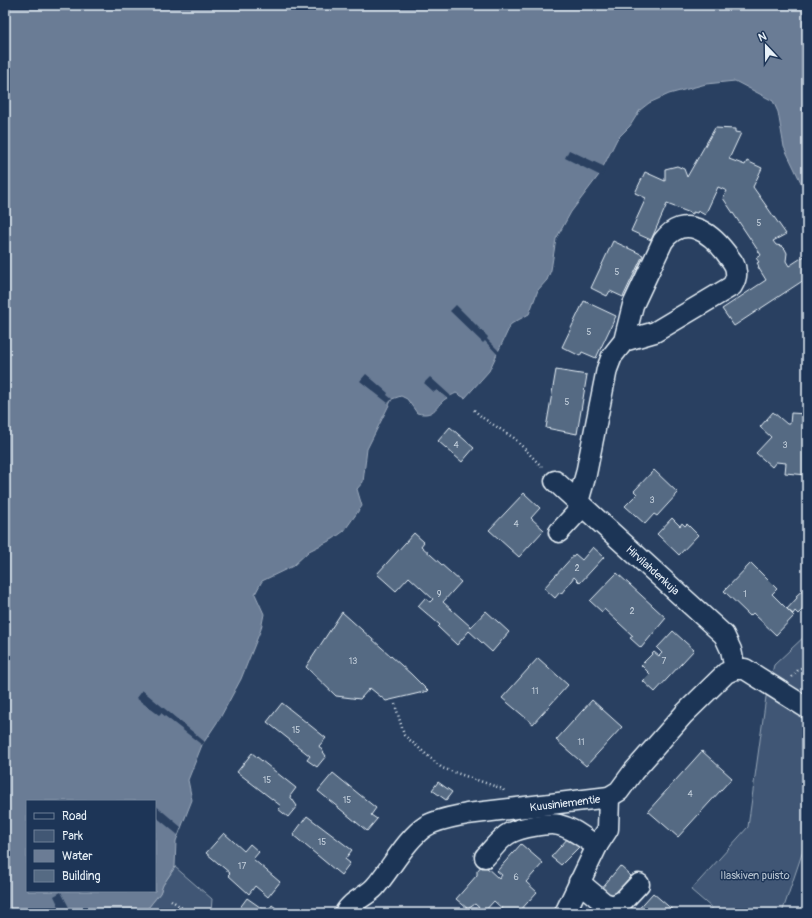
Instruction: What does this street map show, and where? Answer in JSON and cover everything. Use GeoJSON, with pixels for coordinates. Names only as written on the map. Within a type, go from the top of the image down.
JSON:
{"type":"FeatureCollection","features":[{"type":"Feature","properties":{"kind":"street"},"geometry":{"type":"LineString","coordinates":[[559,532],[580,504],[607,369],[612,356],[624,341],[633,305],[663,241],[668,233],[675,229],[684,227],[704,232],[715,239],[733,262],[736,270],[736,278],[732,286],[655,332],[624,341]]}},
{"type":"Feature","properties":{"kind":"street","name":"Hirvilahdenkuja"},"geometry":{"type":"LineString","coordinates":[[555,481],[724,635],[731,650],[735,669]]}},
{"type":"Feature","properties":{"kind":"street"},"geometry":{"type":"LineString","coordinates":[[735,669],[745,669],[754,673],[807,708]]}},
{"type":"Feature","properties":{"kind":"street","name":"Kuusiniementie"},"geometry":{"type":"LineString","coordinates":[[345,913],[347,908],[374,889],[409,842],[425,826],[445,818],[467,814],[609,797],[619,791],[628,768],[726,673],[735,669]]}},
{"type":"Feature","properties":{"kind":"street"},"geometry":{"type":"LineString","coordinates":[[565,913],[597,846],[608,829],[609,797]]}},
{"type":"Feature","properties":{"kind":"street"},"geometry":{"type":"LineString","coordinates":[[485,857],[510,833],[551,824],[571,829],[597,846]]}},
{"type":"Feature","properties":{"kind":"street"},"geometry":{"type":"LineString","coordinates":[[580,882],[604,903],[613,906],[623,902],[639,884]]}},
{"type":"Feature","properties":{"kind":"path"},"geometry":{"type":"LineString","coordinates":[[474,410],[483,418],[514,438],[555,481]]}},
{"type":"Feature","properties":{"kind":"path"},"geometry":{"type":"LineString","coordinates":[[789,681],[799,669],[807,665]]}},
{"type":"Feature","properties":{"kind":"path"},"geometry":{"type":"LineString","coordinates":[[395,704],[404,735],[442,768],[503,789],[505,794]]}},
{"type":"Feature","properties":{"kind":"path"},"geometry":{"type":"LineString","coordinates":[[171,900],[189,913]]}},
{"type":"Feature","properties":{"kind":"green space","name":"Ilaskiven puisto"},"geometry":{"type":"Polygon","coordinates":[[[807,634],[807,839],[782,913],[711,913],[712,908],[691,890],[748,827],[766,697],[774,665],[807,634]]]}},
{"type":"Feature","properties":{"kind":"green space"},"geometry":{"type":"Polygon","coordinates":[[[175,867],[212,899],[211,913],[144,913],[160,893],[163,885],[175,867]]]}},
{"type":"Feature","properties":{"kind":"water"},"geometry":{"type":"Polygon","coordinates":[[[5,5],[807,5],[807,195],[784,147],[778,112],[773,101],[735,81],[706,84],[669,94],[649,103],[640,110],[630,126],[617,139],[599,175],[571,212],[556,239],[551,270],[547,280],[538,290],[529,314],[511,324],[489,371],[465,398],[456,393],[443,401],[435,410],[428,414],[417,413],[407,399],[401,396],[392,399],[367,449],[363,482],[357,489],[362,506],[344,531],[333,539],[309,551],[293,566],[262,581],[255,594],[264,614],[261,629],[241,679],[220,718],[202,745],[188,780],[192,800],[176,841],[175,867],[163,885],[160,893],[144,913],[5,913],[5,5]]]}},
{"type":"Feature","properties":{"kind":"pier"},"geometry":{"type":"Polygon","coordinates":[[[569,150],[605,167],[601,176],[565,158],[569,150]]]}},
{"type":"Feature","properties":{"kind":"pier"},"geometry":{"type":"Polygon","coordinates":[[[456,305],[488,337],[487,339],[500,352],[498,355],[485,341],[483,343],[450,311],[456,305]]]}},
{"type":"Feature","properties":{"kind":"pier"},"geometry":{"type":"Polygon","coordinates":[[[366,374],[388,393],[387,395],[392,399],[388,403],[360,381],[366,374]]]}},
{"type":"Feature","properties":{"kind":"pier"},"geometry":{"type":"Polygon","coordinates":[[[430,377],[451,396],[448,399],[437,390],[434,392],[424,383],[430,377]]]}},
{"type":"Feature","properties":{"kind":"pier"},"geometry":{"type":"Polygon","coordinates":[[[142,690],[205,742],[202,745],[161,713],[159,715],[136,698],[142,690]]]}},
{"type":"Feature","properties":{"kind":"pier"},"geometry":{"type":"Polygon","coordinates":[[[156,806],[181,827],[178,835],[156,817],[156,806]]]}},
{"type":"Feature","properties":{"kind":"pier"},"geometry":{"type":"Polygon","coordinates":[[[61,892],[72,913],[62,913],[54,896],[61,892]]]}},
{"type":"Feature","properties":{"kind":"building"},"geometry":{"type":"Polygon","coordinates":[[[715,128],[735,129],[735,132],[741,133],[729,159],[745,165],[747,161],[762,168],[753,187],[786,234],[773,241],[776,245],[782,246],[785,249],[787,253],[786,261],[789,266],[806,255],[807,256],[807,278],[734,326],[722,309],[766,280],[758,267],[759,266],[757,263],[759,262],[756,258],[761,255],[723,198],[727,191],[718,187],[705,215],[698,211],[697,213],[693,212],[693,214],[667,204],[651,240],[631,231],[646,198],[635,193],[645,172],[665,181],[665,169],[677,166],[684,169],[687,177],[715,128]]]}},
{"type":"Feature","properties":{"kind":"building"},"geometry":{"type":"Polygon","coordinates":[[[613,241],[643,255],[623,297],[610,291],[607,296],[591,288],[613,241]]]}},
{"type":"Feature","properties":{"kind":"building"},"geometry":{"type":"Polygon","coordinates":[[[584,301],[616,316],[596,358],[582,352],[580,356],[562,347],[584,301]]]}},
{"type":"Feature","properties":{"kind":"building"},"geometry":{"type":"Polygon","coordinates":[[[556,370],[587,375],[577,434],[546,428],[556,370]]]}},
{"type":"Feature","properties":{"kind":"building"},"geometry":{"type":"Polygon","coordinates":[[[773,412],[787,424],[790,424],[791,413],[807,414],[807,475],[785,473],[786,463],[776,462],[772,467],[756,453],[771,437],[760,427],[773,412]]]}},
{"type":"Feature","properties":{"kind":"building"},"geometry":{"type":"Polygon","coordinates":[[[450,427],[474,448],[462,462],[438,441],[450,427]]]}},
{"type":"Feature","properties":{"kind":"building"},"geometry":{"type":"Polygon","coordinates":[[[654,470],[678,493],[657,516],[654,514],[645,524],[625,506],[637,494],[634,491],[654,470]]]}},
{"type":"Feature","properties":{"kind":"building"},"geometry":{"type":"Polygon","coordinates":[[[524,493],[540,508],[531,518],[544,530],[519,557],[489,530],[524,493]]]}},
{"type":"Feature","properties":{"kind":"building"},"geometry":{"type":"Polygon","coordinates":[[[672,518],[680,526],[682,523],[685,526],[687,524],[698,535],[679,555],[657,534],[672,518]]]}},
{"type":"Feature","properties":{"kind":"building"},"geometry":{"type":"Polygon","coordinates":[[[414,533],[424,542],[421,546],[461,582],[443,602],[471,627],[486,611],[509,632],[492,652],[469,631],[457,645],[438,627],[440,625],[418,606],[425,598],[430,602],[433,599],[409,577],[396,591],[377,574],[414,533]]]}},
{"type":"Feature","properties":{"kind":"building"},"geometry":{"type":"Polygon","coordinates":[[[593,547],[604,557],[580,583],[574,577],[561,594],[560,592],[555,598],[544,588],[575,554],[582,560],[593,547]]]}},
{"type":"Feature","properties":{"kind":"building"},"geometry":{"type":"Polygon","coordinates":[[[751,563],[777,589],[772,594],[794,616],[776,635],[753,613],[750,616],[724,591],[751,563]]]}},
{"type":"Feature","properties":{"kind":"building"},"geometry":{"type":"Polygon","coordinates":[[[617,573],[666,618],[641,648],[630,638],[633,636],[604,609],[602,612],[590,601],[617,573]]]}},
{"type":"Feature","properties":{"kind":"building"},"geometry":{"type":"Polygon","coordinates":[[[807,586],[807,605],[798,614],[795,611],[793,614],[787,609],[797,598],[796,596],[807,586]]]}},
{"type":"Feature","properties":{"kind":"building"},"geometry":{"type":"Polygon","coordinates":[[[342,612],[428,691],[386,701],[370,688],[360,699],[336,696],[306,667],[342,612]]]}},
{"type":"Feature","properties":{"kind":"building"},"geometry":{"type":"Polygon","coordinates":[[[673,631],[694,650],[655,692],[643,681],[650,674],[641,665],[654,652],[659,656],[662,653],[657,648],[673,631]]]}},
{"type":"Feature","properties":{"kind":"building"},"geometry":{"type":"Polygon","coordinates":[[[538,658],[568,685],[533,724],[502,698],[538,658]]]}},
{"type":"Feature","properties":{"kind":"building"},"geometry":{"type":"Polygon","coordinates":[[[592,700],[622,727],[586,766],[556,740],[592,700]]]}},
{"type":"Feature","properties":{"kind":"building"},"geometry":{"type":"Polygon","coordinates":[[[282,703],[326,738],[319,746],[326,756],[317,767],[307,760],[310,756],[267,722],[282,703]]]}},
{"type":"Feature","properties":{"kind":"building"},"geometry":{"type":"Polygon","coordinates":[[[702,751],[732,778],[678,837],[648,811],[702,751]]]}},
{"type":"Feature","properties":{"kind":"building"},"geometry":{"type":"Polygon","coordinates":[[[252,753],[296,788],[290,796],[297,806],[288,817],[278,809],[281,806],[237,772],[252,753]]]}},
{"type":"Feature","properties":{"kind":"building"},"geometry":{"type":"Polygon","coordinates":[[[333,773],[376,808],[371,815],[377,819],[367,831],[318,791],[333,773]]]}},
{"type":"Feature","properties":{"kind":"building"},"geometry":{"type":"Polygon","coordinates":[[[438,782],[452,792],[446,800],[432,790],[438,782]]]}},
{"type":"Feature","properties":{"kind":"building"},"geometry":{"type":"Polygon","coordinates":[[[307,816],[352,850],[345,859],[350,863],[341,875],[293,835],[307,816]]]}},
{"type":"Feature","properties":{"kind":"building"},"geometry":{"type":"Polygon","coordinates":[[[224,833],[244,851],[250,844],[259,852],[253,859],[280,882],[268,897],[255,886],[249,894],[228,875],[230,873],[206,853],[224,833]]]}},
{"type":"Feature","properties":{"kind":"building"},"geometry":{"type":"Polygon","coordinates":[[[569,837],[579,847],[561,865],[551,857],[569,837]]]}},
{"type":"Feature","properties":{"kind":"building"},"geometry":{"type":"Polygon","coordinates":[[[521,844],[543,863],[526,882],[537,892],[518,913],[507,913],[494,901],[484,912],[475,904],[468,909],[456,899],[477,875],[477,871],[483,864],[499,879],[502,875],[497,871],[521,844]]]}},
{"type":"Feature","properties":{"kind":"building"},"geometry":{"type":"Polygon","coordinates":[[[620,866],[631,876],[612,898],[601,889],[620,866]]]}},
{"type":"Feature","properties":{"kind":"building"},"geometry":{"type":"Polygon","coordinates":[[[653,893],[675,912],[635,913],[653,893]]]}},
{"type":"Feature","properties":{"kind":"building"},"geometry":{"type":"Polygon","coordinates":[[[247,898],[267,912],[272,905],[281,912],[236,913],[247,898]]]}}]}
